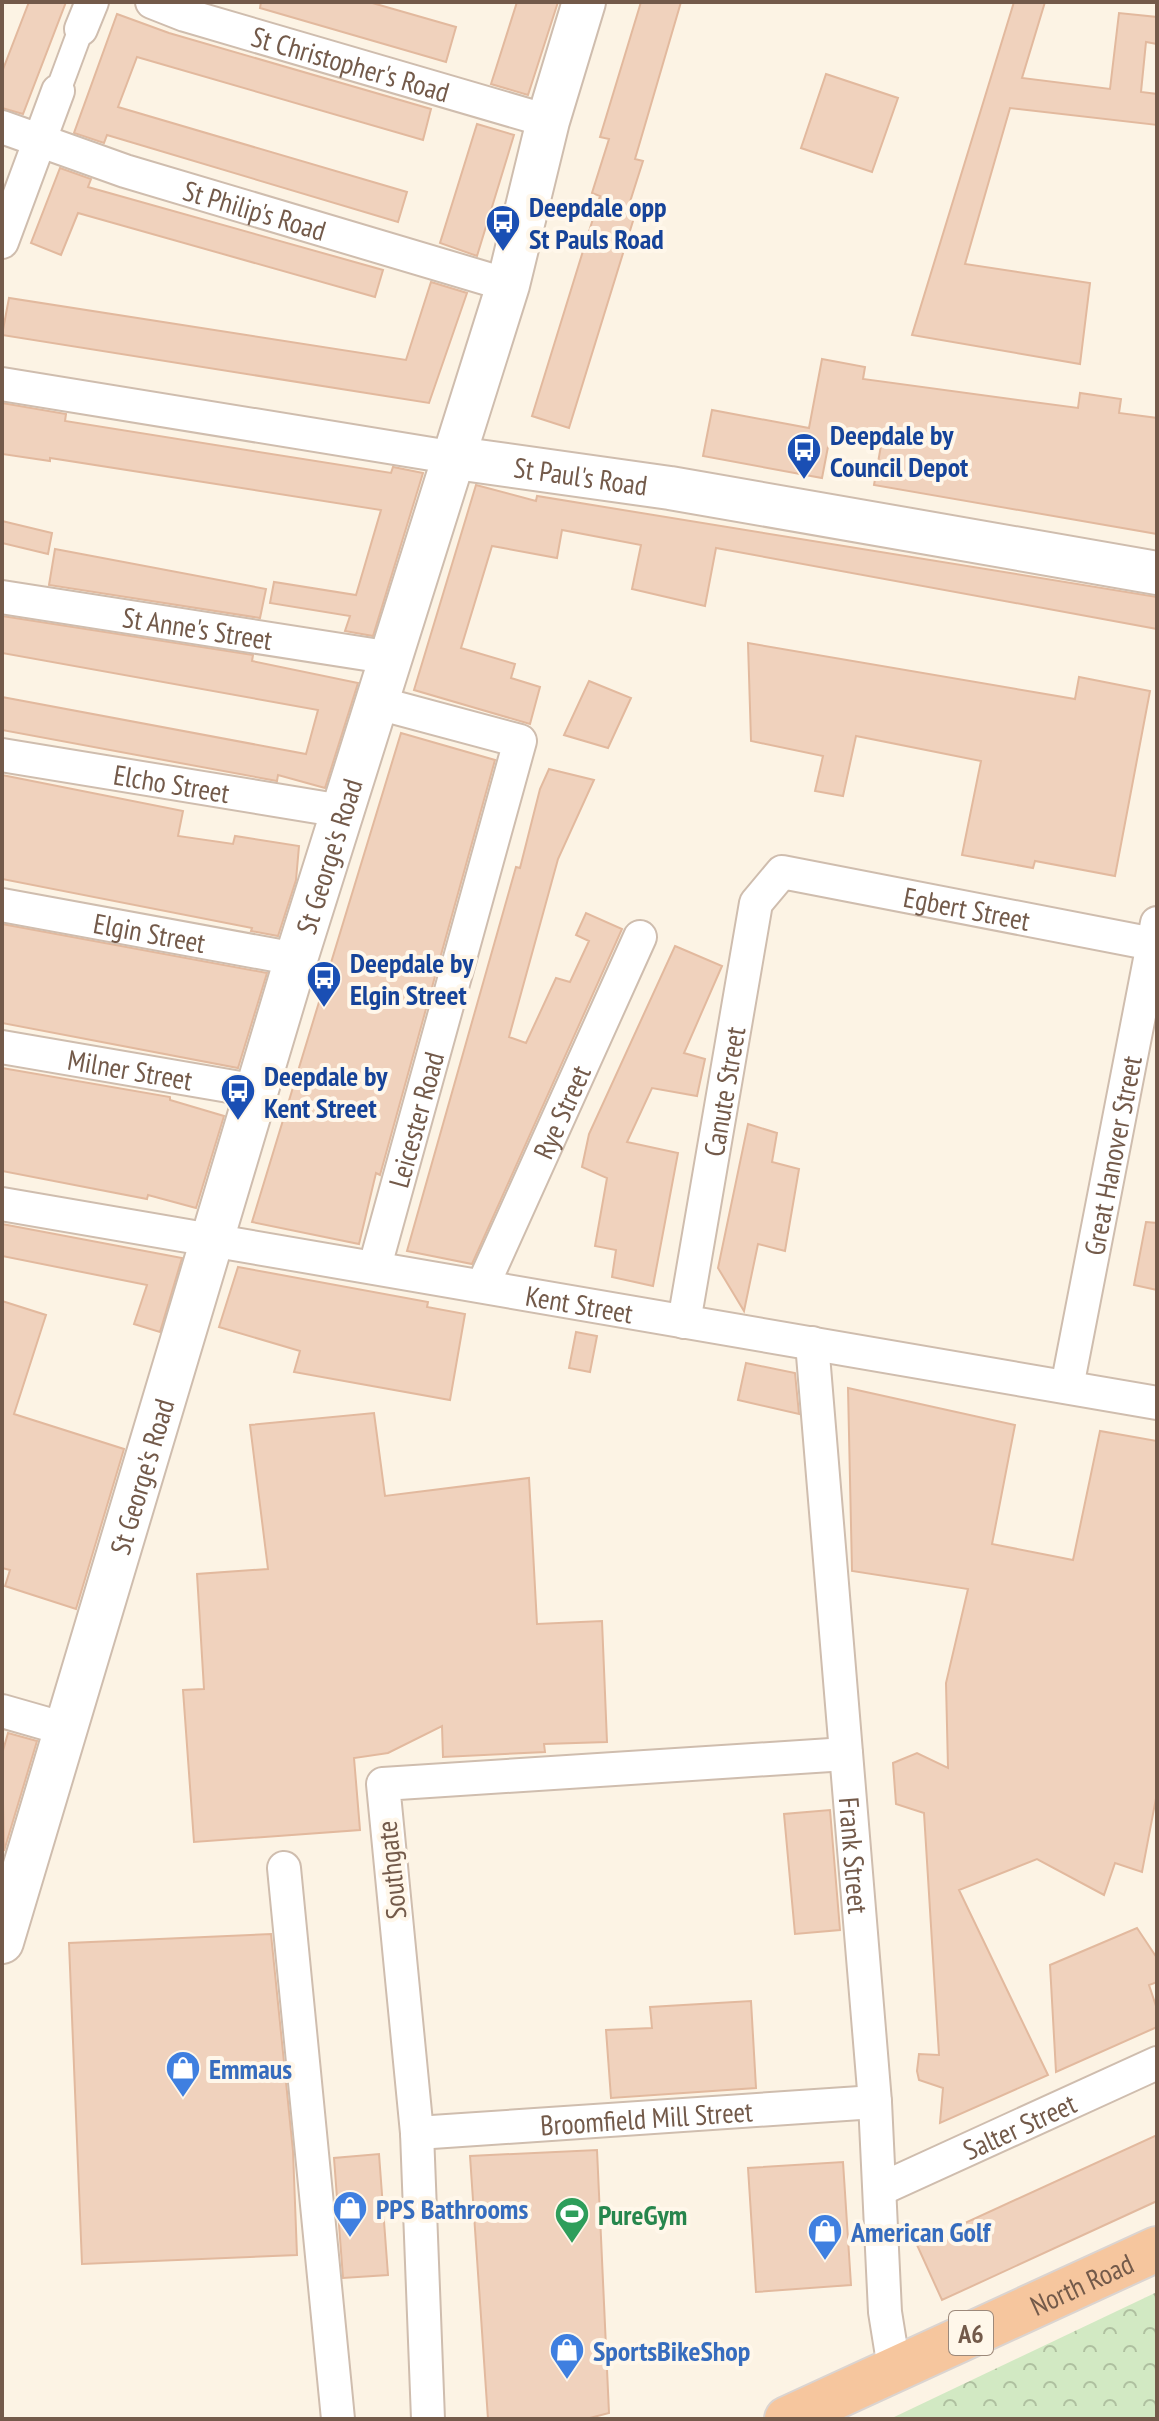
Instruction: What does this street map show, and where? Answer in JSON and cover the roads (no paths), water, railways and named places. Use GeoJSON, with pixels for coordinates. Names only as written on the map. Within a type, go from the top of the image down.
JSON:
{"type":"FeatureCollection","features":[{"type":"Feature","properties":{"kind":"highway","name":"North Road"},"geometry":{"type":"LineString","coordinates":[[787,2419],[1157,2249]]}},
{"type":"Feature","properties":{"kind":"street","name":"St Christopher's Road"},"geometry":{"type":"LineString","coordinates":[[152,2],[185,15],[548,121]]}},
{"type":"Feature","properties":{"kind":"street","name":"St George's Road"},"geometry":{"type":"LineString","coordinates":[[2,1942],[13,1867],[65,1729],[296,959],[456,458],[508,285],[548,121],[584,2]]}},
{"type":"Feature","properties":{"kind":"street"},"geometry":{"type":"LineString","coordinates":[[2,242],[87,16]]}},
{"type":"Feature","properties":{"kind":"street","name":"St Philip's Road"},"geometry":{"type":"LineString","coordinates":[[2,127],[154,180],[508,285]]}},
{"type":"Feature","properties":{"kind":"street","name":"St Paul's Road"},"geometry":{"type":"LineString","coordinates":[[2,384],[456,458],[699,492],[1157,573]]}},
{"type":"Feature","properties":{"kind":"street","name":"St Anne's Street"},"geometry":{"type":"LineString","coordinates":[[2,597],[392,658]]}},
{"type":"Feature","properties":{"kind":"street","name":"Leicester Road"},"geometry":{"type":"LineString","coordinates":[[375,1266],[520,741],[378,703]]}},
{"type":"Feature","properties":{"kind":"street","name":"Elcho Street"},"geometry":{"type":"LineString","coordinates":[[2,755],[342,811]]}},
{"type":"Feature","properties":{"kind":"street","name":"Egbert Street"},"geometry":{"type":"LineString","coordinates":[[782,872],[1155,933]]}},
{"type":"Feature","properties":{"kind":"street","name":"Canute Street"},"geometry":{"type":"LineString","coordinates":[[684,1322],[756,903],[782,872]]}},
{"type":"Feature","properties":{"kind":"street","name":"Elgin Street"},"geometry":{"type":"LineString","coordinates":[[2,905],[296,959]]}},
{"type":"Feature","properties":{"kind":"street","name":"Great Hanover Street"},"geometry":{"type":"LineString","coordinates":[[1067,1387],[1155,933]]}},
{"type":"Feature","properties":{"kind":"street","name":"Rye Street"},"geometry":{"type":"LineString","coordinates":[[483,1285],[640,937]]}},
{"type":"Feature","properties":{"kind":"street","name":"Milner Street"},"geometry":{"type":"LineString","coordinates":[[2,1047],[258,1091]]}},
{"type":"Feature","properties":{"kind":"street","name":"Kent Street"},"geometry":{"type":"LineString","coordinates":[[2,1204],[1157,1403]]}},
{"type":"Feature","properties":{"kind":"street","name":"Frank Street"},"geometry":{"type":"LineString","coordinates":[[812,1343],[875,2102],[885,2312],[894,2368]]}},
{"type":"Feature","properties":{"kind":"street"},"geometry":{"type":"LineString","coordinates":[[2,1711],[65,1729]]}},
{"type":"Feature","properties":{"kind":"street","name":"Southgate"},"geometry":{"type":"LineString","coordinates":[[428,2419],[417,2133],[383,1784],[846,1754]]}},
{"type":"Feature","properties":{"kind":"street"},"geometry":{"type":"LineString","coordinates":[[284,1868],[338,2419]]}},
{"type":"Feature","properties":{"kind":"street","name":"Salter Street"},"geometry":{"type":"LineString","coordinates":[[881,2189],[1157,2063]]}},
{"type":"Feature","properties":{"kind":"street","name":"Broomfield Mill Street"},"geometry":{"type":"LineString","coordinates":[[417,2133],[875,2102]]}},
{"type":"Feature","properties":{"kind":"place","name":"Deepdale opp St Pauls Road"},"geometry":{"type":"Point","coordinates":[503,253]}},
{"type":"Feature","properties":{"kind":"place","name":"Deepdale by Council Depot"},"geometry":{"type":"Point","coordinates":[804,481]}},
{"type":"Feature","properties":{"kind":"place","name":"Deepdale by Elgin Street"},"geometry":{"type":"Point","coordinates":[324,1009]}},
{"type":"Feature","properties":{"kind":"place","name":"Deepdale by Kent Street"},"geometry":{"type":"Point","coordinates":[238,1122]}},
{"type":"Feature","properties":{"kind":"place","name":"Emmaus"},"geometry":{"type":"Point","coordinates":[183,2099]}},
{"type":"Feature","properties":{"kind":"place","name":"PPS Bathrooms"},"geometry":{"type":"Point","coordinates":[350,2239]}},
{"type":"Feature","properties":{"kind":"place","name":"PureGym"},"geometry":{"type":"Point","coordinates":[572,2245]}},
{"type":"Feature","properties":{"kind":"place","name":"American Golf"},"geometry":{"type":"Point","coordinates":[825,2262]}},
{"type":"Feature","properties":{"kind":"place","name":"SportsBikeShop"},"geometry":{"type":"Point","coordinates":[567,2381]}}]}
